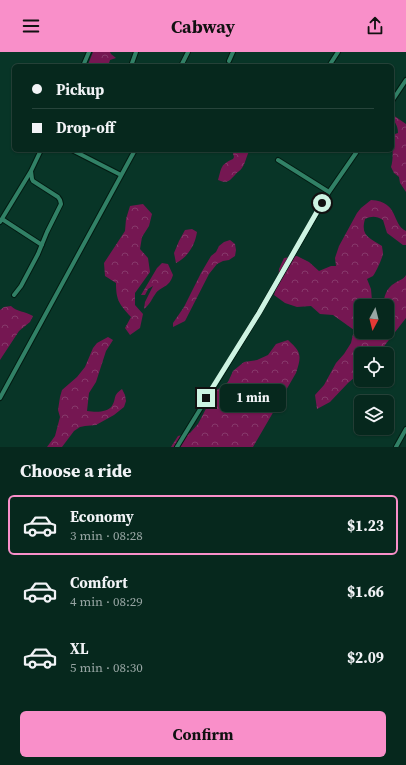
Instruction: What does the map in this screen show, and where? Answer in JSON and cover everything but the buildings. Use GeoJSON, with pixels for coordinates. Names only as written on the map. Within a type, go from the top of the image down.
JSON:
{"type":"FeatureCollection","features":[{"type":"Feature","properties":{"kind":"street"},"geometry":{"type":"LineString","coordinates":[[84,64],[89,52]]}},
{"type":"Feature","properties":{"kind":"street"},"geometry":{"type":"LineString","coordinates":[[131,64],[136,52]]}},
{"type":"Feature","properties":{"kind":"street"},"geometry":{"type":"LineString","coordinates":[[182,64],[188,52]]}},
{"type":"Feature","properties":{"kind":"street"},"geometry":{"type":"LineString","coordinates":[[229,61],[233,52]]}},
{"type":"Feature","properties":{"kind":"street"},"geometry":{"type":"LineString","coordinates":[[330,64],[338,52]]}},
{"type":"Feature","properties":{"kind":"street"},"geometry":{"type":"LineString","coordinates":[[394,98],[406,80]]}},
{"type":"Feature","properties":{"kind":"street"},"geometry":{"type":"LineString","coordinates":[[40,152],[31,171],[1,221],[42,245]]}},
{"type":"Feature","properties":{"kind":"street"},"geometry":{"type":"LineString","coordinates":[[76,152],[121,175]]}},
{"type":"Feature","properties":{"kind":"street"},"geometry":{"type":"LineString","coordinates":[[0,398],[134,152]]}},
{"type":"Feature","properties":{"kind":"street"},"geometry":{"type":"LineString","coordinates":[[178,447],[259,313],[329,192],[357,152]]}},
{"type":"Feature","properties":{"kind":"street"},"geometry":{"type":"LineString","coordinates":[[278,160],[329,192]]}},
{"type":"Feature","properties":{"kind":"street"},"geometry":{"type":"LineString","coordinates":[[14,295],[31,268],[60,205],[60,200],[58,197],[32,180],[31,171]]}},
{"type":"Feature","properties":{"kind":"street"},"geometry":{"type":"LineString","coordinates":[[396,447],[406,429]]}},
{"type":"Feature","properties":{"kind":"green space"},"geometry":{"type":"Polygon","coordinates":[[[93,52],[110,52],[116,58],[110,60],[109,64],[88,64],[93,52]]]}},
{"type":"Feature","properties":{"kind":"green space"},"geometry":{"type":"Polygon","coordinates":[[[394,116],[406,124],[406,192],[400,183],[399,177],[394,173],[391,167],[394,152],[394,134],[398,133],[394,116]]]}},
{"type":"Feature","properties":{"kind":"green space"},"geometry":{"type":"Polygon","coordinates":[[[233,152],[249,152],[242,168],[231,179],[226,182],[218,180],[222,167],[234,157],[233,152]]]}},
{"type":"Feature","properties":{"kind":"green space"},"geometry":{"type":"Polygon","coordinates":[[[371,200],[387,205],[391,209],[401,228],[406,231],[406,245],[403,245],[387,233],[383,220],[374,217],[365,219],[365,233],[382,246],[383,253],[373,276],[367,279],[371,289],[372,299],[354,299],[354,330],[333,315],[320,314],[311,306],[297,307],[285,303],[274,295],[278,282],[279,269],[284,258],[297,256],[309,262],[319,271],[331,266],[336,266],[335,258],[339,246],[361,208],[371,200]]]}},
{"type":"Feature","properties":{"kind":"green space"},"geometry":{"type":"Polygon","coordinates":[[[143,204],[152,214],[149,226],[142,237],[140,249],[148,258],[150,272],[135,293],[135,305],[143,314],[140,328],[130,335],[125,328],[131,317],[119,302],[116,283],[105,276],[104,263],[125,231],[126,219],[130,206],[143,204]]]}},
{"type":"Feature","properties":{"kind":"green space"},"geometry":{"type":"Polygon","coordinates":[[[192,229],[197,232],[193,246],[184,257],[176,263],[174,253],[179,241],[185,230],[192,229]]]}},
{"type":"Feature","properties":{"kind":"green space"},"geometry":{"type":"Polygon","coordinates":[[[230,240],[235,244],[235,256],[229,260],[217,264],[209,274],[185,321],[173,327],[173,323],[184,307],[211,256],[216,252],[219,246],[230,240]]]}},
{"type":"Feature","properties":{"kind":"green space"},"geometry":{"type":"Polygon","coordinates":[[[162,263],[168,264],[173,275],[170,282],[156,293],[144,309],[145,302],[153,286],[148,289],[145,295],[141,295],[157,268],[162,263]]]}},
{"type":"Feature","properties":{"kind":"green space"},"geometry":{"type":"Polygon","coordinates":[[[406,275],[406,318],[394,333],[394,299],[384,299],[389,287],[406,275]]]}},
{"type":"Feature","properties":{"kind":"green space"},"geometry":{"type":"Polygon","coordinates":[[[11,306],[33,316],[30,322],[19,331],[0,360],[0,310],[4,307],[11,306]]]}},
{"type":"Feature","properties":{"kind":"green space"},"geometry":{"type":"Polygon","coordinates":[[[354,330],[354,339],[390,339],[383,347],[354,347],[354,378],[330,402],[317,409],[315,395],[324,385],[336,363],[351,343],[354,330]]]}},
{"type":"Feature","properties":{"kind":"green space"},"geometry":{"type":"Polygon","coordinates":[[[108,337],[113,340],[106,351],[96,382],[89,393],[87,411],[101,412],[107,410],[112,406],[117,393],[122,389],[126,401],[124,407],[114,415],[96,425],[80,427],[74,431],[62,447],[47,447],[55,436],[60,417],[58,410],[62,390],[77,377],[85,367],[93,348],[97,343],[108,337]]]}},
{"type":"Feature","properties":{"kind":"green space"},"geometry":{"type":"Polygon","coordinates":[[[288,340],[298,351],[300,358],[296,373],[253,447],[171,447],[178,436],[190,433],[198,424],[217,390],[228,382],[233,371],[244,362],[257,360],[268,355],[276,344],[288,340]]]}},
{"type":"Feature","properties":{"kind":"route"},"geometry":{"type":"LineString","coordinates":[[206,398],[259,313],[322,203]]}}]}
